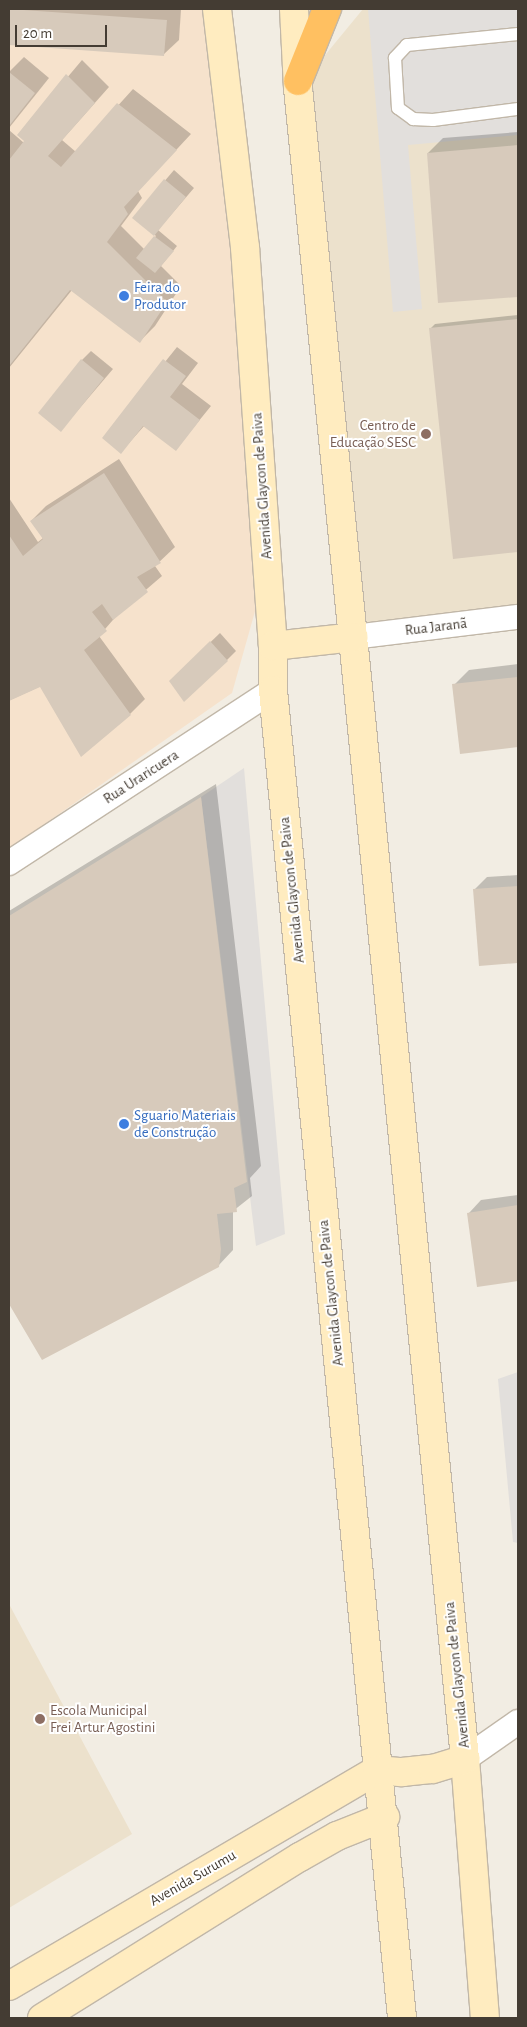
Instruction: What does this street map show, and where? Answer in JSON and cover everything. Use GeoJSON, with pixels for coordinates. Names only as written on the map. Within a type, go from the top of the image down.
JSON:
{"type":"FeatureCollection","features":[{"type":"Feature","properties":{"kind":"highway"},"geometry":{"type":"LineString","coordinates":[[298,81],[327,9]]}},
{"type":"Feature","properties":{"kind":"main road","name":"Avenida Glaycon de Paiva"},"geometry":{"type":"LineString","coordinates":[[217,9],[245,247],[273,646],[273,690],[377,1770],[385,1817],[402,2018]]}},
{"type":"Feature","properties":{"kind":"main road","name":"Avenida Glaycon de Paiva"},"geometry":{"type":"LineString","coordinates":[[294,9],[298,81],[465,1759],[485,2018]]}},
{"type":"Feature","properties":{"kind":"main road"},"geometry":{"type":"LineString","coordinates":[[273,646],[354,637]]}},
{"type":"Feature","properties":{"kind":"main road","name":"Avenida Glaycon de Paiva"},"geometry":{"type":"LineString","coordinates":[[377,1770],[402,1772],[433,1769],[465,1759]]}},
{"type":"Feature","properties":{"kind":"main road","name":"Avenida Surumu"},"geometry":{"type":"LineString","coordinates":[[9,1986],[377,1770]]}},
{"type":"Feature","properties":{"kind":"main road"},"geometry":{"type":"LineString","coordinates":[[42,2018],[300,1857],[350,1830],[385,1817]]}},
{"type":"Feature","properties":{"kind":"street","name":"Rua Jaranã"},"geometry":{"type":"LineString","coordinates":[[354,637],[518,617]]}},
{"type":"Feature","properties":{"kind":"street","name":"Rua Uraricuera"},"geometry":{"type":"LineString","coordinates":[[9,863],[273,690]]}},
{"type":"Feature","properties":{"kind":"street"},"geometry":{"type":"LineString","coordinates":[[465,1759],[518,1722]]}},
{"type":"Feature","properties":{"kind":"lane"},"geometry":{"type":"LineString","coordinates":[[518,34],[407,45],[395,58],[398,108],[413,119],[433,120],[518,109]]}},
{"type":"Feature","properties":{"kind":"shaded area","name":"Feira do Produtor"},"geometry":{"type":"Polygon","coordinates":[[[9,9],[216,9],[263,583],[232,693],[9,849],[9,9]]]}},
{"type":"Feature","properties":{"kind":"shaded area","name":"Centro de Educação SESC"},"geometry":{"type":"Polygon","coordinates":[[[363,9],[518,9],[518,615],[354,634],[298,88],[363,9]]]}},
{"type":"Feature","properties":{"kind":"shaded area"},"geometry":{"type":"Polygon","coordinates":[[[368,9],[518,9],[518,135],[408,145],[422,309],[393,312],[368,9]]]}},
{"type":"Feature","properties":{"kind":"shaded area"},"geometry":{"type":"Polygon","coordinates":[[[244,768],[285,1234],[256,1246],[201,797],[244,768]]]}},
{"type":"Feature","properties":{"kind":"shaded area"},"geometry":{"type":"Polygon","coordinates":[[[518,1372],[518,1543],[513,1542],[498,1379],[518,1372]]]}},
{"type":"Feature","properties":{"kind":"shaded area","name":"Escola Municipal Frei Artur Agostini"},"geometry":{"type":"Polygon","coordinates":[[[9,1604],[132,1834],[9,1908],[9,1604]]]}},
{"type":"Feature","properties":{"kind":"building"},"geometry":{"type":"Polygon","coordinates":[[[9,9],[167,20],[164,56],[9,45],[9,9]]]}},
{"type":"Feature","properties":{"kind":"building"},"geometry":{"type":"Polygon","coordinates":[[[9,72],[35,93],[9,126],[9,72]]]}},
{"type":"Feature","properties":{"kind":"building"},"geometry":{"type":"Polygon","coordinates":[[[66,74],[95,103],[48,156],[61,167],[117,103],[177,150],[124,207],[128,214],[107,242],[167,302],[140,343],[70,290],[9,366],[9,160],[24,141],[17,135],[66,74]]]}},
{"type":"Feature","properties":{"kind":"building"},"geometry":{"type":"Polygon","coordinates":[[[518,145],[518,297],[438,303],[427,153],[518,145]]]}},
{"type":"Feature","properties":{"kind":"building"},"geometry":{"type":"Polygon","coordinates":[[[164,179],[186,197],[154,236],[132,218],[164,179]]]}},
{"type":"Feature","properties":{"kind":"building"},"geometry":{"type":"Polygon","coordinates":[[[154,236],[174,251],[155,273],[136,258],[154,236]]]}},
{"type":"Feature","properties":{"kind":"building"},"geometry":{"type":"Polygon","coordinates":[[[518,319],[518,552],[453,559],[429,328],[518,319]]]}},
{"type":"Feature","properties":{"kind":"building"},"geometry":{"type":"Polygon","coordinates":[[[81,359],[104,378],[61,432],[38,413],[81,359]]]}},
{"type":"Feature","properties":{"kind":"building"},"geometry":{"type":"Polygon","coordinates":[[[163,359],[186,376],[170,397],[200,420],[176,451],[143,426],[121,454],[102,438],[163,359]]]}},
{"type":"Feature","properties":{"kind":"building"},"geometry":{"type":"Polygon","coordinates":[[[104,473],[161,563],[137,577],[148,592],[113,620],[102,604],[92,612],[107,631],[84,650],[131,715],[81,757],[40,687],[9,701],[9,535],[23,556],[43,539],[30,521],[104,473]]]}},
{"type":"Feature","properties":{"kind":"building"},"geometry":{"type":"Polygon","coordinates":[[[210,641],[228,661],[184,702],[169,681],[210,641]]]}},
{"type":"Feature","properties":{"kind":"building"},"geometry":{"type":"Polygon","coordinates":[[[518,677],[518,747],[460,754],[452,684],[518,677]]]}},
{"type":"Feature","properties":{"kind":"building","name":"Sguario Materiais de Construção"},"geometry":{"type":"Polygon","coordinates":[[[201,797],[247,1182],[234,1188],[237,1212],[217,1214],[221,1249],[219,1267],[42,1360],[9,1304],[9,916],[201,797]]]}},
{"type":"Feature","properties":{"kind":"building"},"geometry":{"type":"Polygon","coordinates":[[[518,886],[518,963],[479,966],[473,889],[518,886]]]}},
{"type":"Feature","properties":{"kind":"building"},"geometry":{"type":"Polygon","coordinates":[[[518,1205],[518,1281],[477,1287],[467,1213],[518,1205]]]}},
{"type":"Feature","properties":{"kind":"place","name":"Feira do Produtor"},"geometry":{"type":"Point","coordinates":[124,296]}},
{"type":"Feature","properties":{"kind":"place","name":"Centro de Educação SESC"},"geometry":{"type":"Point","coordinates":[426,434]}},
{"type":"Feature","properties":{"kind":"place","name":"Sguario Materiais de Construção"},"geometry":{"type":"Point","coordinates":[124,1124]}},
{"type":"Feature","properties":{"kind":"place","name":"Escola Municipal Frei Artur Agostini"},"geometry":{"type":"Point","coordinates":[40,1719]}}]}
